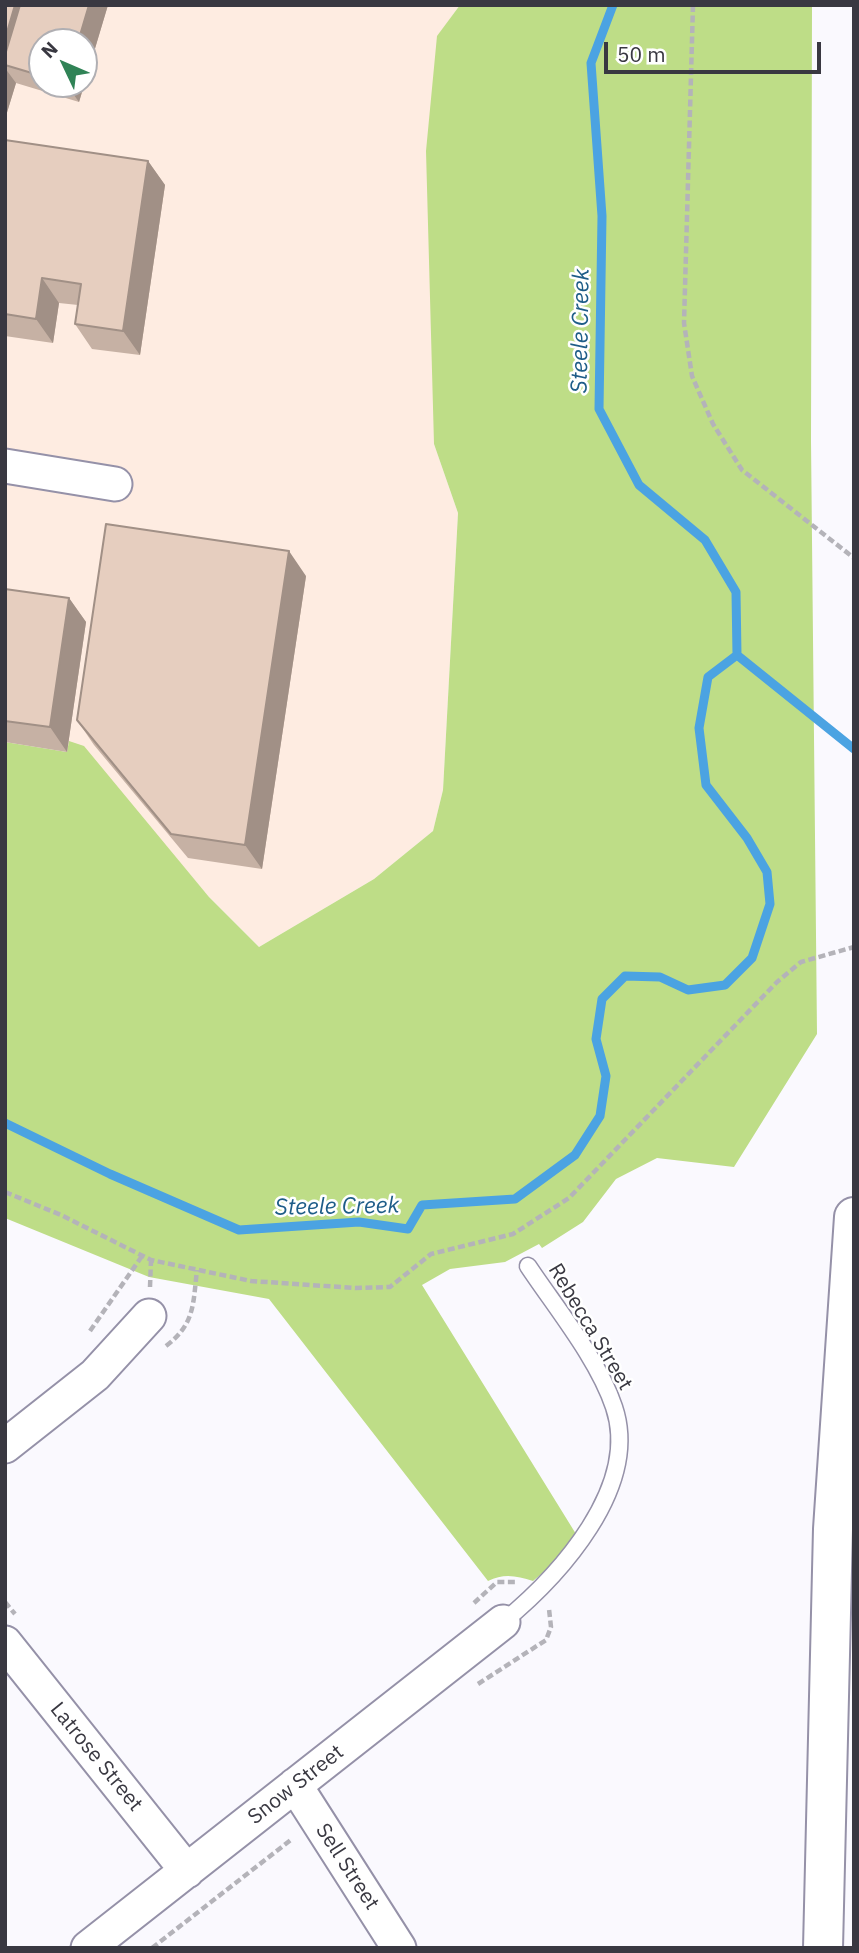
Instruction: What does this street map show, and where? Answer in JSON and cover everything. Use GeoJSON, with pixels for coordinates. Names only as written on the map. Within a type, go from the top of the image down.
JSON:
{"type":"FeatureCollection","features":[{"type":"Feature","properties":{"kind":"highway"},"geometry":{"type":"LineString","coordinates":[[823,1948],[833,1529],[854,1217]]}},
{"type":"Feature","properties":{"kind":"street"},"geometry":{"type":"LineString","coordinates":[[5,466],[115,484]]}},
{"type":"Feature","properties":{"kind":"street"},"geometry":{"type":"LineString","coordinates":[[5,1446],[95,1375],[149,1316]]}},
{"type":"Feature","properties":{"kind":"street","name":"Snow Street"},"geometry":{"type":"LineString","coordinates":[[88,1948],[503,1622]]}},
{"type":"Feature","properties":{"kind":"street","name":"Latrose Street"},"geometry":{"type":"LineString","coordinates":[[5,1643],[187,1871]]}},
{"type":"Feature","properties":{"kind":"street","name":"Sell Street"},"geometry":{"type":"LineString","coordinates":[[295,1785],[399,1948]]}},
{"type":"Feature","properties":{"kind":"lane","name":"Rebecca Street"},"geometry":{"type":"LineString","coordinates":[[503,1622],[541,1590],[564,1565],[595,1517],[611,1482],[618,1451],[619,1428],[614,1405],[587,1356],[528,1266]]}},
{"type":"Feature","properties":{"kind":"path"},"geometry":{"type":"LineString","coordinates":[[693,5],[684,323],[692,376],[713,424],[743,470],[854,558]]}},
{"type":"Feature","properties":{"kind":"path"},"geometry":{"type":"LineString","coordinates":[[5,1192],[61,1215],[151,1260],[251,1281],[342,1288],[390,1287],[431,1254],[513,1234],[569,1198],[777,982],[802,962],[854,947]]}},
{"type":"Feature","properties":{"kind":"path"},"geometry":{"type":"LineString","coordinates":[[152,1948],[317,1820]]}},
{"type":"Feature","properties":{"kind":"shaded area"},"geometry":{"type":"Polygon","coordinates":[[[5,5],[460,5],[437,37],[434,444],[458,513],[443,790],[433,831],[374,879],[259,947],[209,897],[155,834],[67,752],[5,742],[5,5]]]}},
{"type":"Feature","properties":{"kind":"green space"},"geometry":{"type":"Polygon","coordinates":[[[460,5],[812,5],[811,441],[817,1034],[734,1167],[657,1158],[616,1179],[583,1222],[542,1248],[539,1244],[505,1262],[450,1269],[422,1285],[576,1534],[553,1564],[533,1581],[510,1576],[488,1581],[269,1299],[149,1277],[5,1218],[5,742],[67,752],[69,741],[84,746],[209,897],[259,947],[374,879],[433,831],[443,790],[458,513],[434,444],[426,151],[437,36],[460,5]]]}},
{"type":"Feature","properties":{"kind":"building"},"geometry":{"type":"Polygon","coordinates":[[[5,5],[15,5],[5,39],[5,5]]]}},
{"type":"Feature","properties":{"kind":"building"},"geometry":{"type":"Polygon","coordinates":[[[20,5],[89,5],[82,28],[28,28],[28,72],[5,65],[5,55],[20,5]]]}},
{"type":"Feature","properties":{"kind":"building"},"geometry":{"type":"Polygon","coordinates":[[[5,140],[148,161],[123,331],[75,324],[81,284],[42,278],[36,319],[5,314],[5,140]]]}},
{"type":"Feature","properties":{"kind":"building"},"geometry":{"type":"Polygon","coordinates":[[[106,524],[289,551],[245,845],[171,834],[77,720],[106,524]]]}},
{"type":"Feature","properties":{"kind":"building"},"geometry":{"type":"Polygon","coordinates":[[[5,589],[69,598],[50,727],[5,721],[5,589]]]}},
{"type":"Feature","properties":{"kind":"waterway","name":"Steele Creek"},"geometry":{"type":"LineString","coordinates":[[613,5],[591,63],[602,216],[599,409],[639,485],[705,540],[736,592],[737,655]]}},
{"type":"Feature","properties":{"kind":"waterway","name":"Steele Creek"},"geometry":{"type":"LineString","coordinates":[[5,1123],[110,1174],[239,1230],[359,1222],[408,1229],[422,1205],[515,1199],[575,1155],[600,1116],[606,1076],[596,1039],[602,999],[625,976],[660,977],[688,990],[725,985],[752,958],[770,904],[767,872],[747,838],[706,785],[699,728],[708,677],[737,655],[854,749]]}}]}
